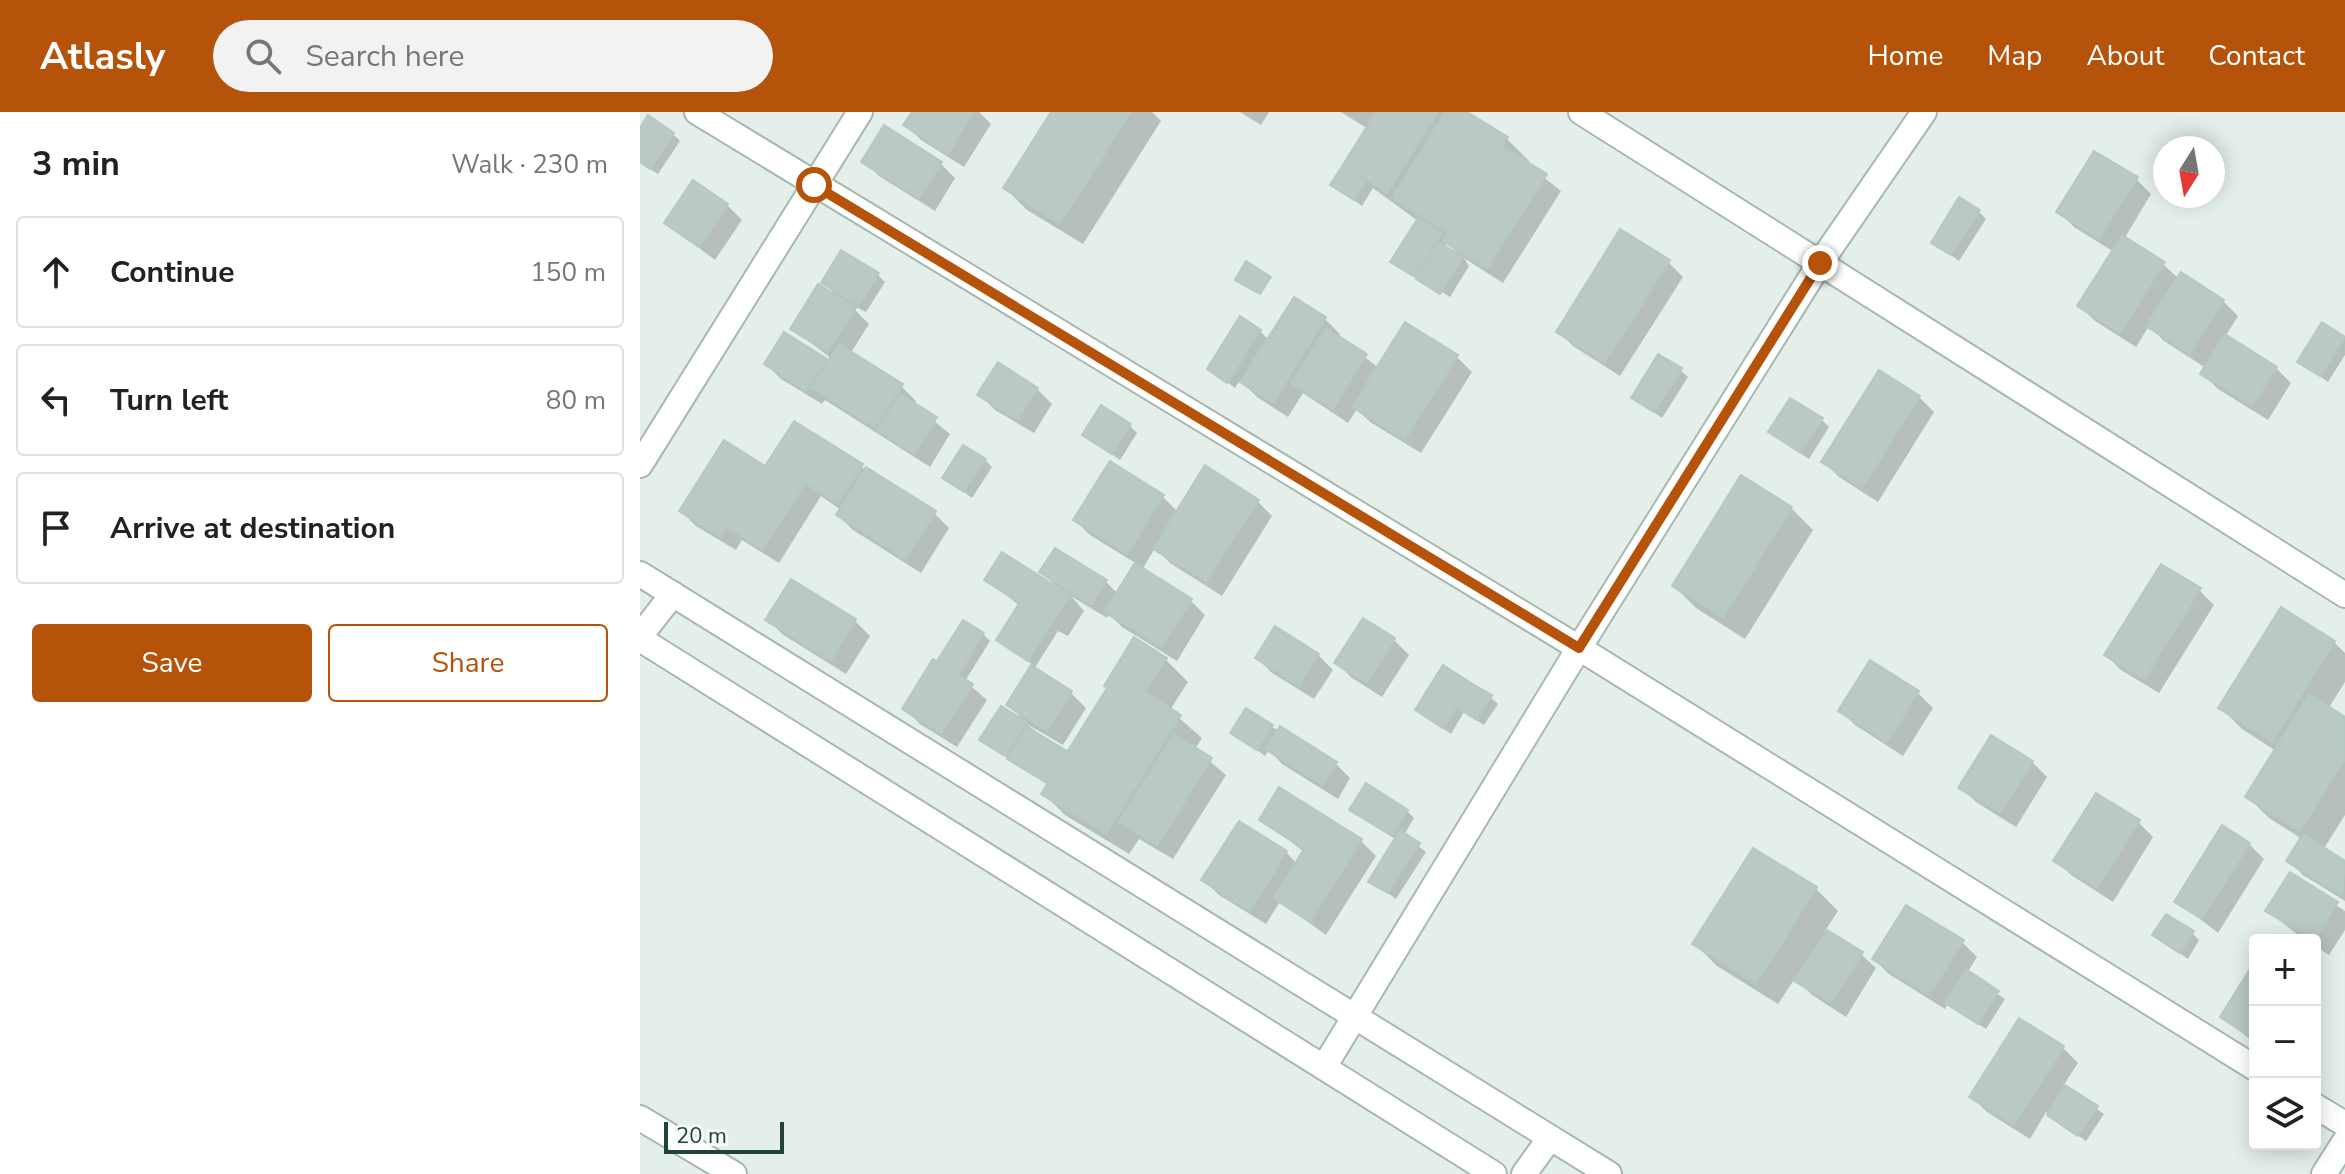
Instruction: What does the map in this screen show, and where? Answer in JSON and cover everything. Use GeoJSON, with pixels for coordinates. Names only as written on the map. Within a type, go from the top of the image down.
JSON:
{"type":"FeatureCollection","features":[{"type":"Feature","properties":{"kind":"street"},"geometry":{"type":"LineString","coordinates":[[697,112],[1579,648],[2249,1064]]}},
{"type":"Feature","properties":{"kind":"street"},"geometry":{"type":"LineString","coordinates":[[640,465],[860,112]]}},
{"type":"Feature","properties":{"kind":"street"},"geometry":{"type":"LineString","coordinates":[[1581,112],[2345,595]]}},
{"type":"Feature","properties":{"kind":"street"},"geometry":{"type":"LineString","coordinates":[[1324,1067],[1579,648],[1820,263],[1924,112]]}},
{"type":"Feature","properties":{"kind":"street"},"geometry":{"type":"LineString","coordinates":[[640,574],[1609,1174]]}},
{"type":"Feature","properties":{"kind":"street"},"geometry":{"type":"LineString","coordinates":[[673,594],[640,638],[1494,1174]]}},
{"type":"Feature","properties":{"kind":"street"},"geometry":{"type":"LineString","coordinates":[[2321,1110],[2345,1124]]}},
{"type":"Feature","properties":{"kind":"street"},"geometry":{"type":"LineString","coordinates":[[640,1118],[734,1174]]}},
{"type":"Feature","properties":{"kind":"street"},"geometry":{"type":"LineString","coordinates":[[1524,1174],[1550,1138]]}},
{"type":"Feature","properties":{"kind":"street"},"geometry":{"type":"LineString","coordinates":[[2324,1174],[2345,1141]]}},
{"type":"Feature","properties":{"kind":"building"},"geometry":{"type":"Polygon","coordinates":[[[912,112],[974,112],[948,154],[903,125],[912,112]]]}},
{"type":"Feature","properties":{"kind":"building"},"geometry":{"type":"Polygon","coordinates":[[[1051,112],[1131,112],[1060,224],[1003,188],[1051,112]]]}},
{"type":"Feature","properties":{"kind":"building"},"geometry":{"type":"Polygon","coordinates":[[[1376,112],[1438,112],[1387,193],[1343,165],[1376,112]]]}},
{"type":"Feature","properties":{"kind":"building"},"geometry":{"type":"Polygon","coordinates":[[[1445,112],[1467,112],[1508,137],[1448,233],[1392,198],[1445,112]]]}},
{"type":"Feature","properties":{"kind":"building"},"geometry":{"type":"Polygon","coordinates":[[[648,115],[674,133],[650,169],[640,162],[640,128],[648,115]]]}},
{"type":"Feature","properties":{"kind":"building"},"geometry":{"type":"Polygon","coordinates":[[[884,125],[942,162],[919,198],[861,162],[884,125]]]}},
{"type":"Feature","properties":{"kind":"building"},"geometry":{"type":"Polygon","coordinates":[[[1503,147],[1547,174],[1487,269],[1443,241],[1503,147]]]}},
{"type":"Feature","properties":{"kind":"building"},"geometry":{"type":"Polygon","coordinates":[[[2094,151],[2138,177],[2099,239],[2056,212],[2094,151]]]}},
{"type":"Feature","properties":{"kind":"building"},"geometry":{"type":"Polygon","coordinates":[[[1343,165],[1367,180],[1354,200],[1330,185],[1343,165]]]}},
{"type":"Feature","properties":{"kind":"building"},"geometry":{"type":"Polygon","coordinates":[[[693,180],[728,204],[699,247],[664,223],[693,180]]]}},
{"type":"Feature","properties":{"kind":"building"},"geometry":{"type":"Polygon","coordinates":[[[1959,197],[1980,210],[1951,255],[1931,243],[1959,197]]]}},
{"type":"Feature","properties":{"kind":"building"},"geometry":{"type":"Polygon","coordinates":[[[1418,218],[1442,233],[1415,277],[1390,262],[1418,218]]]}},
{"type":"Feature","properties":{"kind":"building"},"geometry":{"type":"Polygon","coordinates":[[[1620,229],[1670,260],[1605,363],[1556,332],[1620,229]]]}},
{"type":"Feature","properties":{"kind":"building"},"geometry":{"type":"Polygon","coordinates":[[[2122,235],[2165,262],[2120,333],[2077,306],[2122,235]]]}},
{"type":"Feature","properties":{"kind":"building"},"geometry":{"type":"Polygon","coordinates":[[[1439,242],[1463,257],[1440,294],[1416,279],[1439,242]]]}},
{"type":"Feature","properties":{"kind":"building"},"geometry":{"type":"Polygon","coordinates":[[[841,250],[879,273],[858,306],[821,283],[841,250]]]}},
{"type":"Feature","properties":{"kind":"building"},"geometry":{"type":"Polygon","coordinates":[[[1246,261],[1271,277],[1260,294],[1235,280],[1246,261]]]}},
{"type":"Feature","properties":{"kind":"building"},"geometry":{"type":"Polygon","coordinates":[[[2181,272],[2224,300],[2190,354],[2146,326],[2181,272]]]}},
{"type":"Feature","properties":{"kind":"building"},"geometry":{"type":"Polygon","coordinates":[[[818,284],[856,308],[827,352],[790,329],[818,284]]]}},
{"type":"Feature","properties":{"kind":"building"},"geometry":{"type":"Polygon","coordinates":[[[1294,297],[1326,317],[1273,403],[1240,382],[1294,297]]]}},
{"type":"Feature","properties":{"kind":"building"},"geometry":{"type":"Polygon","coordinates":[[[1240,316],[1261,330],[1227,383],[1207,369],[1240,316]]]}},
{"type":"Feature","properties":{"kind":"building"},"geometry":{"type":"Polygon","coordinates":[[[1405,322],[1458,355],[1405,440],[1352,407],[1405,322]]]}},
{"type":"Feature","properties":{"kind":"building"},"geometry":{"type":"Polygon","coordinates":[[[2322,322],[2345,337],[2320,376],[2297,362],[2322,322]]]}},
{"type":"Feature","properties":{"kind":"building"},"geometry":{"type":"Polygon","coordinates":[[[1326,328],[1367,354],[1333,409],[1291,383],[1326,328]]]}},
{"type":"Feature","properties":{"kind":"building"},"geometry":{"type":"Polygon","coordinates":[[[784,332],[827,359],[806,391],[764,364],[784,332]]]}},
{"type":"Feature","properties":{"kind":"building"},"geometry":{"type":"Polygon","coordinates":[[[2225,334],[2277,367],[2252,406],[2200,374],[2225,334]]]}},
{"type":"Feature","properties":{"kind":"building"},"geometry":{"type":"Polygon","coordinates":[[[839,344],[903,384],[875,428],[811,388],[839,344]]]}},
{"type":"Feature","properties":{"kind":"building"},"geometry":{"type":"Polygon","coordinates":[[[1658,354],[1682,368],[1654,412],[1631,398],[1658,354]]]}},
{"type":"Feature","properties":{"kind":"building"},"geometry":{"type":"Polygon","coordinates":[[[998,362],[1038,388],[1018,420],[977,395],[998,362]]]}},
{"type":"Feature","properties":{"kind":"building"},"geometry":{"type":"Polygon","coordinates":[[[1879,370],[1920,396],[1862,488],[1821,462],[1879,370]]]}},
{"type":"Feature","properties":{"kind":"building"},"geometry":{"type":"Polygon","coordinates":[[[900,394],[937,417],[914,454],[877,430],[900,394]]]}},
{"type":"Feature","properties":{"kind":"building"},"geometry":{"type":"Polygon","coordinates":[[[1790,398],[1823,418],[1801,453],[1768,432],[1790,398]]]}},
{"type":"Feature","properties":{"kind":"building"},"geometry":{"type":"Polygon","coordinates":[[[1101,405],[1131,424],[1112,454],[1082,435],[1101,405]]]}},
{"type":"Feature","properties":{"kind":"building"},"geometry":{"type":"Polygon","coordinates":[[[794,421],[863,464],[838,504],[769,460],[794,421]]]}},
{"type":"Feature","properties":{"kind":"building"},"geometry":{"type":"Polygon","coordinates":[[[724,440],[765,466],[720,537],[679,511],[724,440]]]}},
{"type":"Feature","properties":{"kind":"building"},"geometry":{"type":"Polygon","coordinates":[[[963,445],[986,459],[964,492],[942,478],[963,445]]]}},
{"type":"Feature","properties":{"kind":"building"},"geometry":{"type":"Polygon","coordinates":[[[769,460],[805,483],[763,550],[727,527],[769,460]]]}},
{"type":"Feature","properties":{"kind":"building"},"geometry":{"type":"Polygon","coordinates":[[[1110,461],[1164,495],[1127,554],[1073,520],[1110,461]]]}},
{"type":"Feature","properties":{"kind":"building"},"geometry":{"type":"Polygon","coordinates":[[[1205,465],[1259,500],[1206,582],[1153,549],[1205,465]]]}},
{"type":"Feature","properties":{"kind":"building"},"geometry":{"type":"Polygon","coordinates":[[[866,467],[936,511],[905,559],[836,515],[866,467]]]}},
{"type":"Feature","properties":{"kind":"building"},"geometry":{"type":"Polygon","coordinates":[[[1741,475],[1792,507],[1723,618],[1672,586],[1741,475]]]}},
{"type":"Feature","properties":{"kind":"building"},"geometry":{"type":"Polygon","coordinates":[[[1055,548],[1107,580],[1091,605],[1039,572],[1055,548]]]}},
{"type":"Feature","properties":{"kind":"building"},"geometry":{"type":"Polygon","coordinates":[[[1002,552],[1070,595],[1052,623],[984,580],[1002,552]]]}},
{"type":"Feature","properties":{"kind":"building"},"geometry":{"type":"Polygon","coordinates":[[[1135,563],[1192,599],[1161,647],[1104,612],[1135,563]]]}},
{"type":"Feature","properties":{"kind":"building"},"geometry":{"type":"Polygon","coordinates":[[[2161,564],[2201,588],[2144,680],[2104,655],[2161,564]]]}},
{"type":"Feature","properties":{"kind":"building"},"geometry":{"type":"Polygon","coordinates":[[[791,579],[856,619],[831,661],[765,620],[791,579]]]}},
{"type":"Feature","properties":{"kind":"building"},"geometry":{"type":"Polygon","coordinates":[[[1020,602],[1052,623],[1028,661],[996,640],[1020,602]]]}},
{"type":"Feature","properties":{"kind":"building"},"geometry":{"type":"Polygon","coordinates":[[[2281,607],[2335,641],[2272,742],[2218,708],[2281,607]]]}},
{"type":"Feature","properties":{"kind":"building"},"geometry":{"type":"Polygon","coordinates":[[[1363,618],[1395,638],[1367,683],[1334,663],[1363,618]]]}},
{"type":"Feature","properties":{"kind":"building"},"geometry":{"type":"Polygon","coordinates":[[[963,620],[984,633],[958,675],[937,661],[963,620]]]}},
{"type":"Feature","properties":{"kind":"building"},"geometry":{"type":"Polygon","coordinates":[[[1275,626],[1319,654],[1299,686],[1255,658],[1275,626]]]}},
{"type":"Feature","properties":{"kind":"building"},"geometry":{"type":"Polygon","coordinates":[[[1134,637],[1167,658],[1145,692],[1181,715],[1106,834],[1041,794],[1107,688],[1104,686],[1134,637]]]}},
{"type":"Feature","properties":{"kind":"building"},"geometry":{"type":"Polygon","coordinates":[[[933,659],[973,684],[941,734],[902,709],[933,659]]]}},
{"type":"Feature","properties":{"kind":"building"},"geometry":{"type":"Polygon","coordinates":[[[1870,660],[1919,691],[1887,742],[1838,711],[1870,660]]]}},
{"type":"Feature","properties":{"kind":"building"},"geometry":{"type":"Polygon","coordinates":[[[1031,665],[1072,691],[1047,731],[1006,705],[1031,665]]]}},
{"type":"Feature","properties":{"kind":"building"},"geometry":{"type":"Polygon","coordinates":[[[1443,665],[1471,683],[1443,728],[1415,710],[1443,665]]]}},
{"type":"Feature","properties":{"kind":"building"},"geometry":{"type":"Polygon","coordinates":[[[1471,683],[1492,695],[1477,720],[1456,707],[1471,683]]]}},
{"type":"Feature","properties":{"kind":"building"},"geometry":{"type":"Polygon","coordinates":[[[2309,694],[2345,717],[2345,759],[2300,831],[2245,797],[2309,694]]]}},
{"type":"Feature","properties":{"kind":"building"},"geometry":{"type":"Polygon","coordinates":[[[1001,706],[1027,722],[1005,756],[979,740],[1001,706]]]}},
{"type":"Feature","properties":{"kind":"building"},"geometry":{"type":"Polygon","coordinates":[[[1246,708],[1273,725],[1257,750],[1230,733],[1246,708]]]}},
{"type":"Feature","properties":{"kind":"building"},"geometry":{"type":"Polygon","coordinates":[[[1280,726],[1337,762],[1322,785],[1265,749],[1280,726]]]}},
{"type":"Feature","properties":{"kind":"building"},"geometry":{"type":"Polygon","coordinates":[[[1027,727],[1067,751],[1047,783],[1007,759],[1027,727]]]}},
{"type":"Feature","properties":{"kind":"building"},"geometry":{"type":"Polygon","coordinates":[[[1174,734],[1212,758],[1157,846],[1118,822],[1174,734]]]}},
{"type":"Feature","properties":{"kind":"building"},"geometry":{"type":"Polygon","coordinates":[[[1991,735],[2033,761],[2000,813],[1958,788],[1991,735]]]}},
{"type":"Feature","properties":{"kind":"building"},"geometry":{"type":"Polygon","coordinates":[[[1366,783],[1408,810],[1392,836],[1349,810],[1366,783]]]}},
{"type":"Feature","properties":{"kind":"building"},"geometry":{"type":"Polygon","coordinates":[[[1279,787],[1325,816],[1304,849],[1259,820],[1279,787]]]}},
{"type":"Feature","properties":{"kind":"building"},"geometry":{"type":"Polygon","coordinates":[[[2096,793],[2140,820],[2097,888],[2053,861],[2096,793]]]}},
{"type":"Feature","properties":{"kind":"building"},"geometry":{"type":"Polygon","coordinates":[[[1325,816],[1362,839],[1310,922],[1273,898],[1325,816]]]}},
{"type":"Feature","properties":{"kind":"building"},"geometry":{"type":"Polygon","coordinates":[[[1239,821],[1287,851],[1250,911],[1201,880],[1239,821]]]}},
{"type":"Feature","properties":{"kind":"building"},"geometry":{"type":"Polygon","coordinates":[[[2222,825],[2250,843],[2202,919],[2174,902],[2222,825]]]}},
{"type":"Feature","properties":{"kind":"building"},"geometry":{"type":"Polygon","coordinates":[[[1400,830],[1420,843],[1388,893],[1368,882],[1400,830]]]}},
{"type":"Feature","properties":{"kind":"building"},"geometry":{"type":"Polygon","coordinates":[[[2303,834],[2345,861],[2342,896],[2286,861],[2303,834]]]}},
{"type":"Feature","properties":{"kind":"building"},"geometry":{"type":"Polygon","coordinates":[[[1753,848],[1817,887],[1756,984],[1692,944],[1753,848]]]}},
{"type":"Feature","properties":{"kind":"building"},"geometry":{"type":"Polygon","coordinates":[[[2290,872],[2338,902],[2319,934],[2305,934],[2265,911],[2290,872]]]}},
{"type":"Feature","properties":{"kind":"building"},"geometry":{"type":"Polygon","coordinates":[[[1906,905],[1964,940],[1929,995],[1872,959],[1906,905]]]}},
{"type":"Feature","properties":{"kind":"building"},"geometry":{"type":"Polygon","coordinates":[[[2166,914],[2194,931],[2180,953],[2152,935],[2166,914]]]}},
{"type":"Feature","properties":{"kind":"building"},"geometry":{"type":"Polygon","coordinates":[[[1827,930],[1863,952],[1831,1003],[1794,981],[1827,930]]]}},
{"type":"Feature","properties":{"kind":"building"},"geometry":{"type":"Polygon","coordinates":[[[1966,969],[1999,991],[1978,1024],[1945,1003],[1966,969]]]}},
{"type":"Feature","properties":{"kind":"building"},"geometry":{"type":"Polygon","coordinates":[[[2249,971],[2249,1036],[2220,1017],[2249,971]]]}},
{"type":"Feature","properties":{"kind":"building"},"geometry":{"type":"Polygon","coordinates":[[[2019,1018],[2064,1046],[2014,1125],[1969,1097],[2019,1018]]]}},
{"type":"Feature","properties":{"kind":"building"},"geometry":{"type":"Polygon","coordinates":[[[2065,1085],[2098,1106],[2078,1136],[2047,1115],[2065,1085]]]}},
{"type":"Feature","properties":{"kind":"route"},"geometry":{"type":"LineString","coordinates":[[814,185],[1579,648],[1820,263]]}}]}
